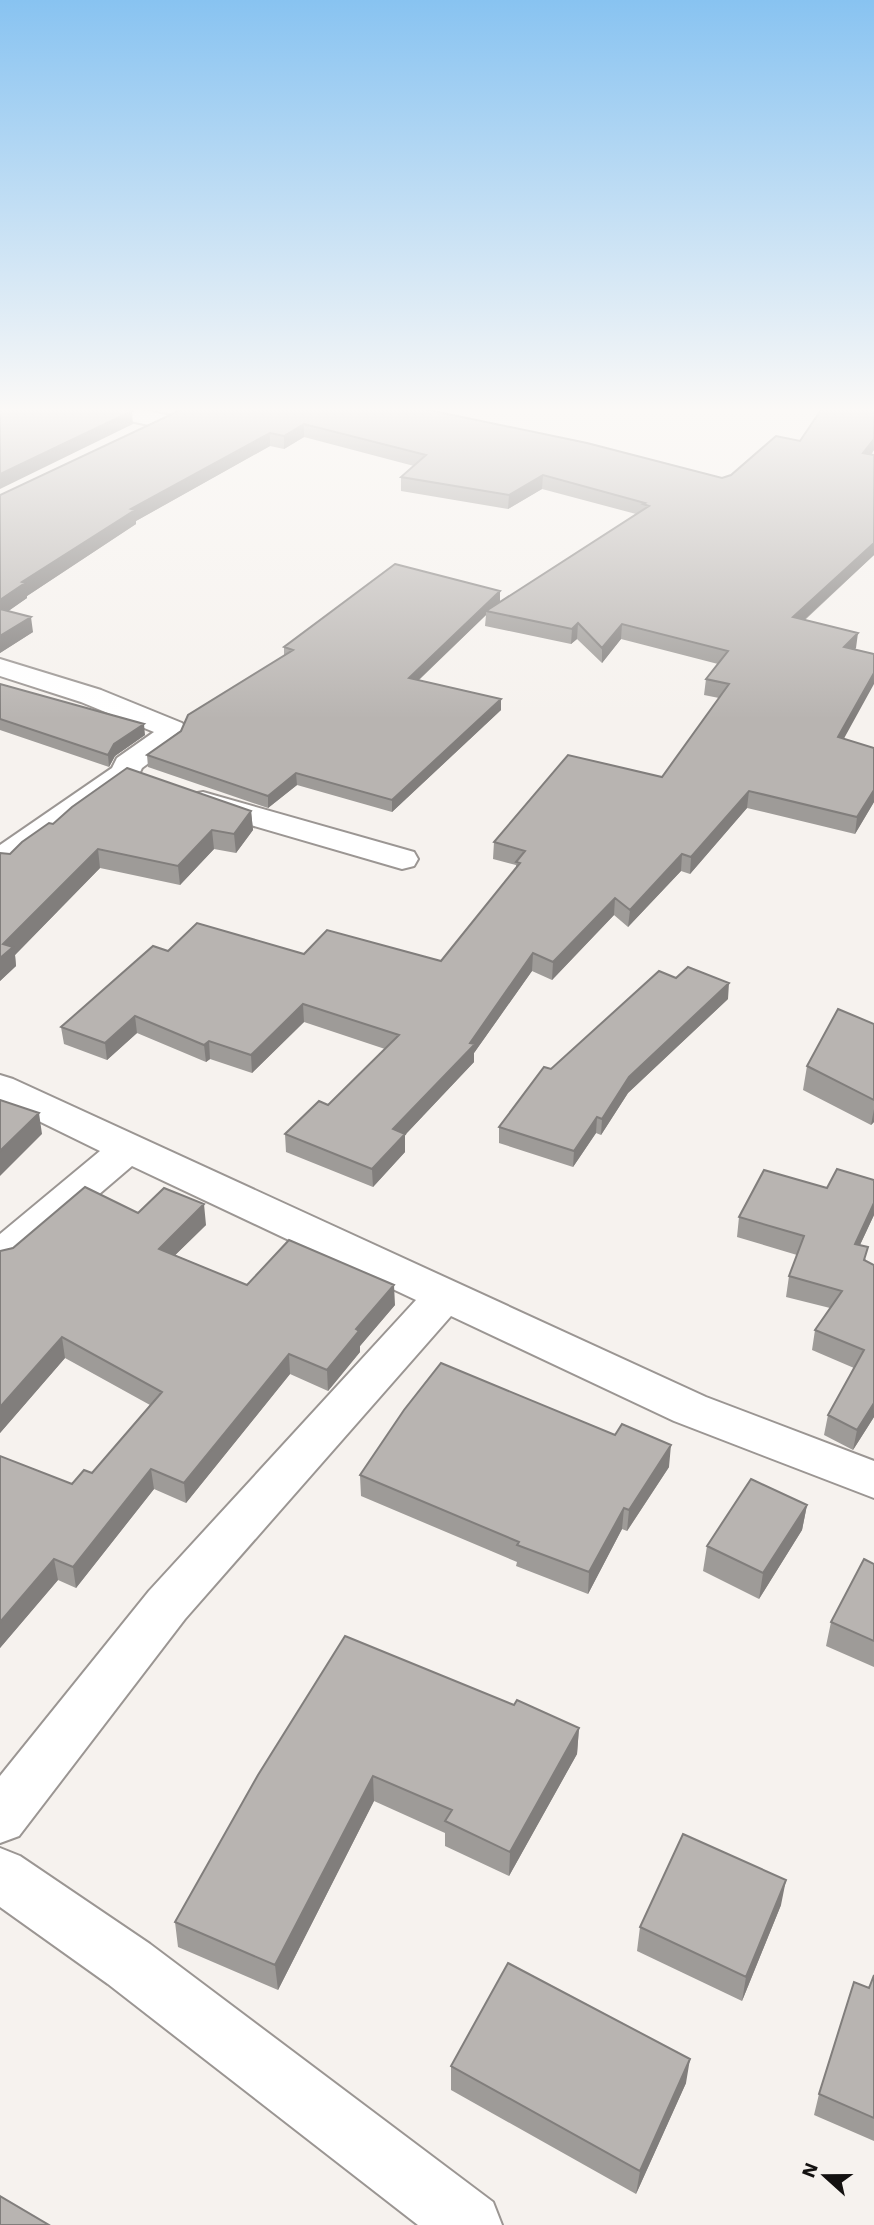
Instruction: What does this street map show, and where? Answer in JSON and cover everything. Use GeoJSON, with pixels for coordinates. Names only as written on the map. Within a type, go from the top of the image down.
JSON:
{"type":"FeatureCollection","features":[{"type":"Feature","properties":{"kind":"street"},"geometry":{"type":"LineString","coordinates":[[0,667],[90,696],[172,729],[170,734],[128,764],[126,772],[82,800],[52,827],[0,860]]}},
{"type":"Feature","properties":{"kind":"street"},"geometry":{"type":"LineString","coordinates":[[126,772],[243,814],[402,859]]}},
{"type":"Feature","properties":{"kind":"street"},"geometry":{"type":"LineString","coordinates":[[0,1087],[443,1297],[690,1409],[874,1480]]}},
{"type":"Feature","properties":{"kind":"street"},"geometry":{"type":"LineString","coordinates":[[0,1256],[128,1149]]}},
{"type":"Feature","properties":{"kind":"street"},"geometry":{"type":"LineString","coordinates":[[0,1818],[167,1605],[443,1297]]}},
{"type":"Feature","properties":{"kind":"street"},"geometry":{"type":"LineString","coordinates":[[0,1874],[129,1964],[470,2225]]}},
{"type":"Feature","properties":{"kind":"building"},"geometry":{"type":"Polygon","coordinates":[[[0,511],[134,511],[22,582],[25,583],[0,600],[0,511]]]}},
{"type":"Feature","properties":{"kind":"building"},"geometry":{"type":"Polygon","coordinates":[[[641,511],[874,511],[874,543],[793,617],[858,633],[844,647],[874,654],[874,673],[838,737],[874,748],[874,790],[857,817],[749,791],[691,857],[682,854],[630,910],[615,898],[553,962],[533,953],[470,1043],[475,1044],[393,1129],[405,1134],[372,1169],[285,1134],[319,1101],[328,1105],[399,1035],[303,1004],[251,1055],[209,1041],[204,1045],[135,1016],[105,1043],[61,1027],[153,946],[168,951],[197,923],[304,954],[327,930],[441,961],[520,863],[516,862],[525,851],[494,842],[568,755],[662,777],[729,684],[706,679],[728,651],[622,624],[602,648],[578,623],[572,629],[486,611],[641,511]]]}},
{"type":"Feature","properties":{"kind":"building"},"geometry":{"type":"Polygon","coordinates":[[[395,564],[500,591],[409,678],[501,699],[392,800],[296,773],[268,796],[147,755],[181,731],[188,715],[293,650],[284,647],[395,564]]]}},
{"type":"Feature","properties":{"kind":"building"},"geometry":{"type":"Polygon","coordinates":[[[0,609],[31,617],[0,636],[0,609]]]}},
{"type":"Feature","properties":{"kind":"building"},"geometry":{"type":"Polygon","coordinates":[[[0,684],[144,724],[114,744],[108,755],[0,719],[0,684]]]}},
{"type":"Feature","properties":{"kind":"building"},"geometry":{"type":"Polygon","coordinates":[[[127,768],[251,811],[234,834],[212,830],[178,866],[98,849],[3,944],[13,947],[0,958],[0,853],[10,854],[22,842],[49,823],[53,824],[127,768]]]}},
{"type":"Feature","properties":{"kind":"building"},"geometry":{"type":"Polygon","coordinates":[[[688,967],[729,983],[629,1077],[602,1119],[597,1117],[574,1151],[499,1127],[544,1067],[551,1069],[659,971],[676,978],[688,967]]]}},
{"type":"Feature","properties":{"kind":"building"},"geometry":{"type":"Polygon","coordinates":[[[838,1009],[874,1024],[874,1100],[807,1066],[838,1009]]]}},
{"type":"Feature","properties":{"kind":"building"},"geometry":{"type":"Polygon","coordinates":[[[0,1100],[39,1113],[0,1151],[0,1100]]]}},
{"type":"Feature","properties":{"kind":"building"},"geometry":{"type":"Polygon","coordinates":[[[837,1169],[874,1180],[874,1203],[855,1244],[868,1247],[864,1260],[874,1265],[874,1403],[857,1430],[828,1415],[864,1350],[815,1330],[842,1291],[789,1276],[804,1236],[739,1217],[764,1170],[827,1188],[837,1169]]]}},
{"type":"Feature","properties":{"kind":"building"},"geometry":{"type":"Polygon","coordinates":[[[85,1187],[138,1213],[164,1188],[204,1204],[159,1249],[247,1285],[289,1240],[394,1285],[356,1329],[359,1331],[327,1370],[289,1354],[184,1483],[151,1469],[73,1567],[54,1559],[0,1622],[0,1456],[72,1484],[84,1470],[92,1473],[162,1392],[62,1337],[0,1407],[0,1251],[13,1248],[85,1187]]]}},
{"type":"Feature","properties":{"kind":"building"},"geometry":{"type":"Polygon","coordinates":[[[441,1363],[615,1435],[622,1424],[671,1445],[629,1510],[624,1508],[589,1572],[517,1545],[519,1542],[360,1475],[404,1410],[441,1363]]]}},
{"type":"Feature","properties":{"kind":"building"},"geometry":{"type":"Polygon","coordinates":[[[751,1479],[807,1505],[763,1573],[707,1546],[751,1479]]]}},
{"type":"Feature","properties":{"kind":"building"},"geometry":{"type":"Polygon","coordinates":[[[864,1559],[874,1564],[874,1641],[831,1622],[864,1559]]]}},
{"type":"Feature","properties":{"kind":"building"},"geometry":{"type":"Polygon","coordinates":[[[345,1636],[514,1705],[517,1700],[579,1728],[510,1852],[445,1821],[452,1810],[373,1776],[275,1965],[175,1922],[258,1775],[345,1636]]]}},
{"type":"Feature","properties":{"kind":"building"},"geometry":{"type":"Polygon","coordinates":[[[683,1834],[786,1880],[746,1977],[640,1927],[683,1834]]]}},
{"type":"Feature","properties":{"kind":"building"},"geometry":{"type":"Polygon","coordinates":[[[508,1963],[690,2059],[640,2171],[451,2066],[508,1963]]]}},
{"type":"Feature","properties":{"kind":"building"},"geometry":{"type":"Polygon","coordinates":[[[874,1975],[874,2118],[819,2094],[854,1982],[869,1988],[874,1975]]]}},
{"type":"Feature","properties":{"kind":"building"},"geometry":{"type":"Polygon","coordinates":[[[0,2196],[49,2225],[0,2225],[0,2196]]]}}]}
